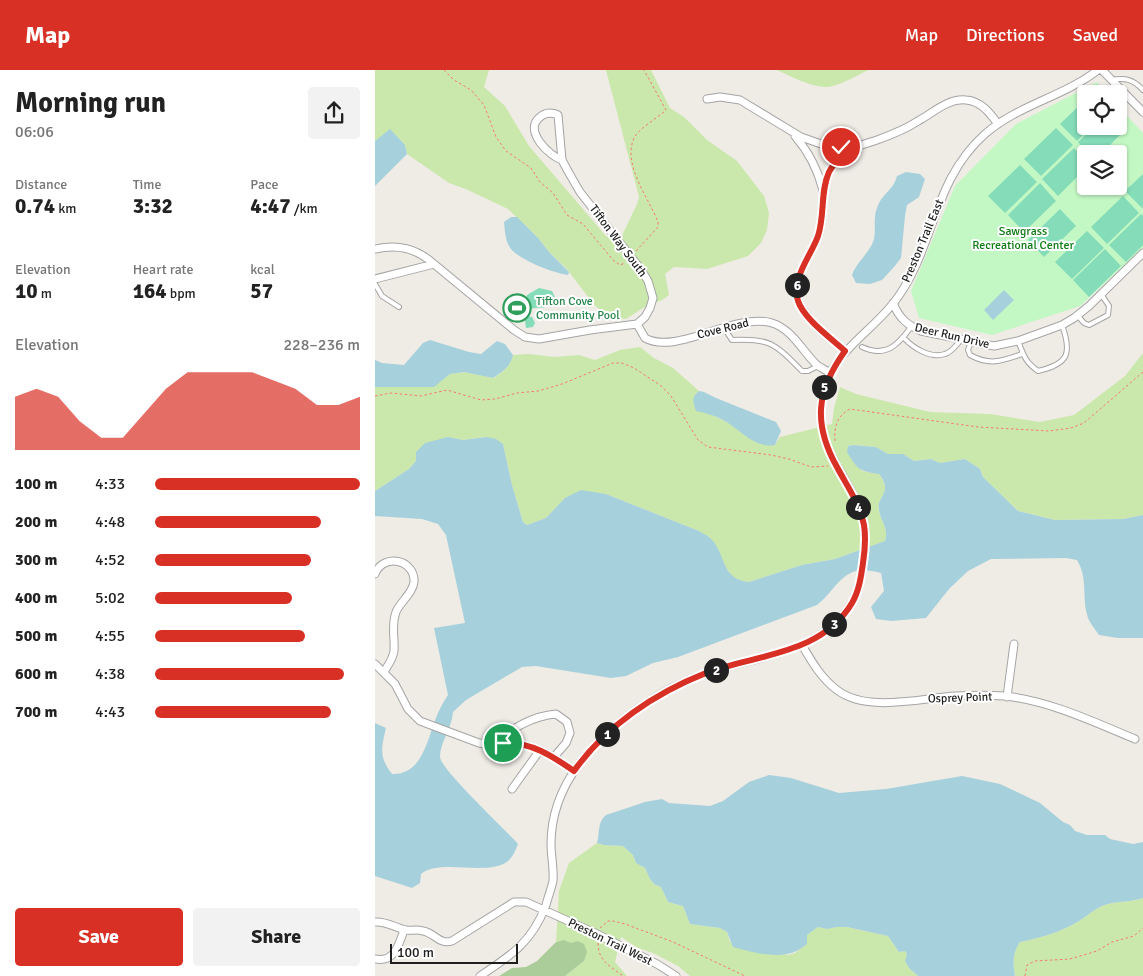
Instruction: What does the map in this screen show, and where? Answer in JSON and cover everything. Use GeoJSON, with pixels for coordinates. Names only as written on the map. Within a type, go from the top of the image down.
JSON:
{"type":"FeatureCollection","features":[{"type":"Feature","properties":{"kind":"street","name":"Preston Trail East"},"geometry":{"type":"LineString","coordinates":[[480,976],[511,956],[532,934],[544,910],[553,881],[552,823],[560,798],[574,771],[601,739],[647,703],[667,691],[709,672],[784,652],[802,645],[829,629],[852,602],[858,590],[866,544],[864,527],[856,502],[835,465],[824,437],[821,412],[824,387],[830,373],[845,351],[893,303],[906,284],[918,261],[939,201],[947,185],[971,149],[998,124],[1024,109],[1074,87],[1098,70]]}},
{"type":"Feature","properties":{"kind":"street"},"geometry":{"type":"LineString","coordinates":[[1102,70],[1143,112]]}},
{"type":"Feature","properties":{"kind":"street"},"geometry":{"type":"LineString","coordinates":[[707,99],[720,97],[740,100],[793,134],[816,144],[858,147]]}},
{"type":"Feature","properties":{"kind":"street"},"geometry":{"type":"LineString","coordinates":[[845,351],[801,308],[796,293],[801,271],[819,234],[824,191],[827,178],[835,163],[843,154],[910,126],[933,111],[956,100],[974,101],[983,106],[998,124]]}},
{"type":"Feature","properties":{"kind":"street","name":"Tifton Way South"},"geometry":{"type":"LineString","coordinates":[[562,160],[554,158],[535,136],[533,126],[535,121],[542,115],[551,112],[558,114],[562,160],[580,192],[648,281],[653,294],[650,308],[645,318],[637,324]]}},
{"type":"Feature","properties":{"kind":"street"},"geometry":{"type":"LineString","coordinates":[[793,134],[805,148],[824,191]]}},
{"type":"Feature","properties":{"kind":"street"},"geometry":{"type":"LineString","coordinates":[[375,249],[388,246],[408,248],[426,257],[525,337],[545,339],[590,330],[637,324]]}},
{"type":"Feature","properties":{"kind":"street","name":"Deer Run Drive"},"geometry":{"type":"LineString","coordinates":[[893,303],[902,319],[911,327],[961,340],[994,346],[1018,341],[1062,325],[1077,316],[1143,254]]}},
{"type":"Feature","properties":{"kind":"street"},"geometry":{"type":"LineString","coordinates":[[375,279],[433,264]]}},
{"type":"Feature","properties":{"kind":"street","name":"Cove Road"},"geometry":{"type":"LineString","coordinates":[[637,324],[645,338],[658,343],[685,339],[752,321],[775,324],[790,334],[818,366],[830,373]]}},
{"type":"Feature","properties":{"kind":"street"},"geometry":{"type":"LineString","coordinates":[[375,574],[377,568],[386,561],[400,561],[410,568],[414,580],[413,586],[399,606],[394,620],[394,650],[385,672]]}},
{"type":"Feature","properties":{"kind":"street"},"geometry":{"type":"LineString","coordinates":[[1007,697],[1013,644]]}},
{"type":"Feature","properties":{"kind":"street","name":"Osprey Point"},"geometry":{"type":"LineString","coordinates":[[802,645],[816,669],[826,681],[838,691],[858,700],[880,702],[956,696],[1007,697],[1045,705],[1135,739]]}},
{"type":"Feature","properties":{"kind":"street"},"geometry":{"type":"LineString","coordinates":[[375,664],[395,684],[412,714],[420,721],[479,743],[512,742],[525,744],[554,757],[574,771]]}},
{"type":"Feature","properties":{"kind":"street"},"geometry":{"type":"LineString","coordinates":[[491,744],[524,722],[544,715],[556,714],[567,722],[570,733],[566,742],[554,757]]}},
{"type":"Feature","properties":{"kind":"street"},"geometry":{"type":"LineString","coordinates":[[511,789],[541,750]]}},
{"type":"Feature","properties":{"kind":"street","name":"Preston Trail West"},"geometry":{"type":"LineString","coordinates":[[404,930],[430,933],[441,942],[447,943],[513,902],[526,902],[595,933],[657,964],[675,976]]}},
{"type":"Feature","properties":{"kind":"street"},"geometry":{"type":"LineString","coordinates":[[375,922],[385,922],[404,930],[396,952],[386,959],[375,959]]}},
{"type":"Feature","properties":{"kind":"lane"},"geometry":{"type":"LineString","coordinates":[[1112,80],[1120,78],[1131,80],[1143,90]]}},
{"type":"Feature","properties":{"kind":"lane"},"geometry":{"type":"LineString","coordinates":[[375,284],[382,296],[399,307]]}},
{"type":"Feature","properties":{"kind":"lane"},"geometry":{"type":"LineString","coordinates":[[1077,316],[1083,323],[1089,325],[1108,315],[1109,306],[1101,294]]}},
{"type":"Feature","properties":{"kind":"lane"},"geometry":{"type":"LineString","coordinates":[[1018,341],[1022,354],[1028,364],[1038,370],[1051,368],[1063,361],[1068,352],[1067,339],[1062,325]]}},
{"type":"Feature","properties":{"kind":"lane"},"geometry":{"type":"LineString","coordinates":[[726,327],[728,334],[733,340],[755,339],[770,343],[784,353],[802,371],[808,371],[818,366]]}},
{"type":"Feature","properties":{"kind":"lane"},"geometry":{"type":"LineString","coordinates":[[862,348],[877,351],[895,346],[904,338],[911,327]]}},
{"type":"Feature","properties":{"kind":"lane"},"geometry":{"type":"LineString","coordinates":[[904,338],[919,351],[936,354],[945,354],[952,350],[961,340]]}},
{"type":"Feature","properties":{"kind":"lane"},"geometry":{"type":"LineString","coordinates":[[971,342],[968,350],[970,356],[981,361],[996,362],[1022,354]]}},
{"type":"Feature","properties":{"kind":"path"},"geometry":{"type":"LineString","coordinates":[[444,70],[454,80],[471,90],[484,105],[496,137],[506,152],[531,168],[540,182],[553,192],[567,215],[583,224],[613,260],[620,265],[626,262],[658,227],[658,222],[636,176],[632,157],[634,138],[642,129],[666,110],[644,70]]}},
{"type":"Feature","properties":{"kind":"path"},"geometry":{"type":"LineString","coordinates":[[375,396],[391,394],[421,396],[447,390],[481,400],[495,399],[554,387],[613,363],[622,363],[634,368],[660,385],[671,396],[698,440],[709,447],[771,455],[811,467],[819,468],[835,465]]}},
{"type":"Feature","properties":{"kind":"path"},"geometry":{"type":"LineString","coordinates":[[836,446],[836,422],[841,414],[850,408],[977,427],[1049,431],[1071,428],[1084,423],[1143,372]]}},
{"type":"Feature","properties":{"kind":"path"},"geometry":{"type":"LineString","coordinates":[[599,931],[608,922],[613,921],[625,924],[673,942],[745,976]]}},
{"type":"Feature","properties":{"kind":"path"},"geometry":{"type":"LineString","coordinates":[[1025,976],[1027,965],[1035,960],[1075,958],[1102,949],[1112,942],[1134,936],[1143,928]]}},
{"type":"Feature","properties":{"kind":"path"},"geometry":{"type":"LineString","coordinates":[[597,941],[599,953],[605,964],[623,976]]}},
{"type":"Feature","properties":{"kind":"green space"},"geometry":{"type":"Polygon","coordinates":[[[375,70],[489,70],[484,87],[505,106],[529,146],[606,236],[619,242],[639,197],[606,70],[651,70],[670,108],[684,117],[707,140],[737,161],[764,196],[769,213],[767,230],[761,243],[748,256],[707,269],[674,267],[665,274],[669,295],[626,319],[606,317],[566,268],[508,209],[449,183],[407,154],[405,145],[397,137],[375,141],[375,70]]]}},
{"type":"Feature","properties":{"kind":"green space"},"geometry":{"type":"Polygon","coordinates":[[[777,70],[868,70],[841,83],[825,87],[807,83],[777,70]]]}},
{"type":"Feature","properties":{"kind":"green space","name":"Sawgrass Recreational Center"},"geometry":{"type":"Polygon","coordinates":[[[1077,92],[1077,135],[1127,135],[1127,116],[1143,133],[1143,248],[1080,306],[992,335],[919,318],[911,291],[955,186],[1016,124],[1077,92]]]}},
{"type":"Feature","properties":{"kind":"green space"},"geometry":{"type":"Polygon","coordinates":[[[1077,108],[1077,135],[1083,135],[1077,141],[1060,124],[1077,108]]]}},
{"type":"Feature","properties":{"kind":"green space"},"geometry":{"type":"Polygon","coordinates":[[[1056,128],[1073,145],[1041,176],[1024,159],[1056,128]]]}},
{"type":"Feature","properties":{"kind":"green space"},"geometry":{"type":"Polygon","coordinates":[[[1085,135],[1120,135],[1110,145],[1081,145],[1078,142],[1085,135]]]}},
{"type":"Feature","properties":{"kind":"green space"},"geometry":{"type":"Polygon","coordinates":[[[1074,148],[1077,151],[1077,177],[1058,196],[1042,179],[1074,148]]]}},
{"type":"Feature","properties":{"kind":"green space"},"geometry":{"type":"Polygon","coordinates":[[[1020,165],[1037,182],[1005,213],[988,196],[1020,165]]]}},
{"type":"Feature","properties":{"kind":"green space"},"geometry":{"type":"Polygon","coordinates":[[[1143,174],[1142,208],[1127,193],[1127,189],[1143,174]]]}},
{"type":"Feature","properties":{"kind":"green space"},"geometry":{"type":"Polygon","coordinates":[[[1040,183],[1056,201],[1024,232],[1008,215],[1040,183]]]}},
{"type":"Feature","properties":{"kind":"green space"},"geometry":{"type":"Polygon","coordinates":[[[1123,196],[1139,213],[1107,244],[1091,227],[1123,196]]]}},
{"type":"Feature","properties":{"kind":"green space"},"geometry":{"type":"Polygon","coordinates":[[[1060,209],[1076,226],[1044,257],[1028,240],[1060,209]]]}},
{"type":"Feature","properties":{"kind":"green space"},"geometry":{"type":"Polygon","coordinates":[[[1141,214],[1143,216],[1143,245],[1126,262],[1109,245],[1141,214]]]}},
{"type":"Feature","properties":{"kind":"green space"},"geometry":{"type":"Polygon","coordinates":[[[1087,231],[1104,248],[1072,279],[1055,262],[1087,231]]]}},
{"type":"Feature","properties":{"kind":"green space"},"geometry":{"type":"Polygon","coordinates":[[[1105,249],[1121,266],[1089,297],[1073,280],[1105,249]]]}},
{"type":"Feature","properties":{"kind":"green space","name":"Tifton Cove Community Pool"},"geometry":{"type":"Polygon","coordinates":[[[539,288],[552,291],[555,303],[526,311],[535,323],[533,327],[526,328],[525,320],[517,318],[516,314],[513,315],[506,309],[523,306],[524,308],[527,295],[539,288]]]}},
{"type":"Feature","properties":{"kind":"green space"},"geometry":{"type":"Polygon","coordinates":[[[640,347],[654,358],[673,368],[699,391],[695,394],[696,410],[708,413],[775,445],[780,437],[832,424],[840,387],[856,394],[930,412],[990,414],[1040,422],[1074,415],[1125,376],[1143,353],[1143,515],[1123,519],[1055,520],[1018,511],[983,477],[980,469],[965,459],[940,463],[931,459],[914,461],[903,454],[888,454],[876,447],[853,445],[848,446],[862,471],[879,474],[885,486],[879,510],[886,532],[885,541],[835,559],[802,565],[749,582],[740,581],[732,577],[722,561],[718,549],[699,531],[606,494],[555,509],[546,518],[527,525],[523,522],[512,485],[503,444],[487,437],[463,440],[448,437],[416,461],[409,469],[375,491],[375,387],[433,387],[450,374],[464,372],[494,378],[508,366],[513,355],[529,354],[554,357],[579,355],[595,360],[620,350],[640,347]]]}},
{"type":"Feature","properties":{"kind":"green space"},"geometry":{"type":"Polygon","coordinates":[[[597,843],[623,846],[633,855],[636,863],[645,868],[654,884],[661,887],[668,902],[683,906],[690,924],[720,928],[727,932],[730,942],[788,955],[795,953],[807,944],[807,935],[818,927],[827,929],[847,927],[888,936],[899,952],[905,951],[909,968],[918,976],[690,976],[678,966],[653,953],[638,948],[621,937],[615,962],[627,976],[565,976],[584,961],[571,943],[556,942],[559,891],[569,863],[597,843]]]}},
{"type":"Feature","properties":{"kind":"green space"},"geometry":{"type":"Polygon","coordinates":[[[1143,898],[1143,976],[1015,976],[1014,959],[1020,942],[1065,928],[1107,904],[1143,898]]]}},
{"type":"Feature","properties":{"kind":"green space"},"geometry":{"type":"Polygon","coordinates":[[[564,940],[571,943],[578,941],[584,944],[587,952],[584,961],[565,976],[499,976],[512,968],[526,967],[537,961],[556,942],[564,940]]]}},
{"type":"Feature","properties":{"kind":"water"},"geometry":{"type":"Polygon","coordinates":[[[390,129],[405,145],[407,154],[375,186],[375,141],[390,129]]]}},
{"type":"Feature","properties":{"kind":"water"},"geometry":{"type":"Polygon","coordinates":[[[906,172],[920,174],[925,179],[919,197],[907,205],[901,258],[882,280],[870,284],[856,283],[852,275],[857,265],[870,249],[874,239],[875,215],[879,203],[893,185],[897,176],[906,172]]]}},
{"type":"Feature","properties":{"kind":"water"},"geometry":{"type":"Polygon","coordinates":[[[511,217],[517,217],[539,239],[569,272],[568,275],[537,265],[511,249],[506,239],[504,222],[511,217]]]}},
{"type":"Feature","properties":{"kind":"water"},"geometry":{"type":"Polygon","coordinates":[[[1004,290],[1014,300],[993,320],[984,310],[1004,290]]]}},
{"type":"Feature","properties":{"kind":"water"},"geometry":{"type":"Polygon","coordinates":[[[430,340],[481,354],[497,341],[505,344],[513,355],[508,366],[493,378],[464,372],[450,374],[434,387],[375,387],[375,360],[382,363],[404,365],[423,343],[430,340]]]}},
{"type":"Feature","properties":{"kind":"water"},"geometry":{"type":"Polygon","coordinates":[[[699,391],[776,422],[781,431],[775,445],[760,444],[723,420],[713,415],[696,411],[693,400],[699,391]]]}},
{"type":"Feature","properties":{"kind":"water"},"geometry":{"type":"Polygon","coordinates":[[[448,437],[463,440],[487,437],[496,439],[503,444],[512,485],[523,522],[527,525],[546,518],[565,498],[581,490],[606,494],[708,536],[715,543],[724,564],[733,576],[739,580],[749,582],[802,565],[835,559],[885,541],[886,532],[879,510],[880,501],[885,490],[883,480],[879,474],[860,469],[847,452],[848,446],[876,447],[888,454],[903,454],[914,461],[931,459],[940,463],[965,459],[980,469],[983,477],[1018,511],[1055,520],[1123,519],[1143,515],[1143,638],[1118,638],[1099,635],[1088,617],[1083,574],[1077,560],[1066,558],[991,559],[968,571],[949,589],[926,618],[891,621],[876,619],[871,607],[884,591],[881,573],[868,570],[858,571],[844,577],[817,605],[678,657],[653,663],[626,676],[611,678],[536,666],[522,667],[466,700],[453,712],[440,757],[443,764],[462,787],[518,844],[514,853],[508,861],[489,868],[440,867],[429,870],[421,874],[420,883],[412,888],[375,876],[375,723],[386,728],[382,752],[385,763],[392,774],[403,772],[412,767],[419,760],[424,750],[436,718],[448,695],[434,628],[465,623],[446,535],[438,524],[422,519],[375,516],[375,491],[409,469],[416,461],[416,452],[425,443],[448,437]]]}},
{"type":"Feature","properties":{"kind":"water"},"geometry":{"type":"Polygon","coordinates":[[[769,775],[791,778],[839,793],[886,789],[962,776],[1000,784],[1040,803],[1063,822],[1070,825],[1075,831],[1087,835],[1105,835],[1110,839],[1133,844],[1143,842],[1143,898],[1107,904],[1065,928],[1020,942],[1014,959],[1015,976],[918,976],[909,968],[905,961],[907,954],[905,951],[899,952],[888,936],[847,927],[827,929],[818,927],[807,935],[807,944],[799,950],[780,955],[761,954],[733,947],[727,932],[720,928],[690,924],[683,906],[668,902],[661,887],[654,884],[645,868],[636,863],[633,855],[623,846],[597,843],[600,824],[606,815],[645,802],[662,799],[669,803],[710,806],[723,801],[749,782],[769,775]]]}},
{"type":"Feature","properties":{"kind":"place","name":"Tifton Cove Community Pool"},"geometry":{"type":"Point","coordinates":[517,308]}},
{"type":"Feature","properties":{"kind":"route"},"geometry":{"type":"LineString","coordinates":[[503,743],[512,742],[537,748],[574,771],[601,739],[647,703],[667,691],[709,672],[784,652],[802,645],[829,629],[852,602],[858,590],[866,544],[863,520],[856,502],[829,451],[824,437],[821,412],[824,387],[830,373],[845,351],[801,308],[796,293],[801,271],[819,234],[824,191],[830,170],[843,154],[858,147],[841,147]]}}]}
